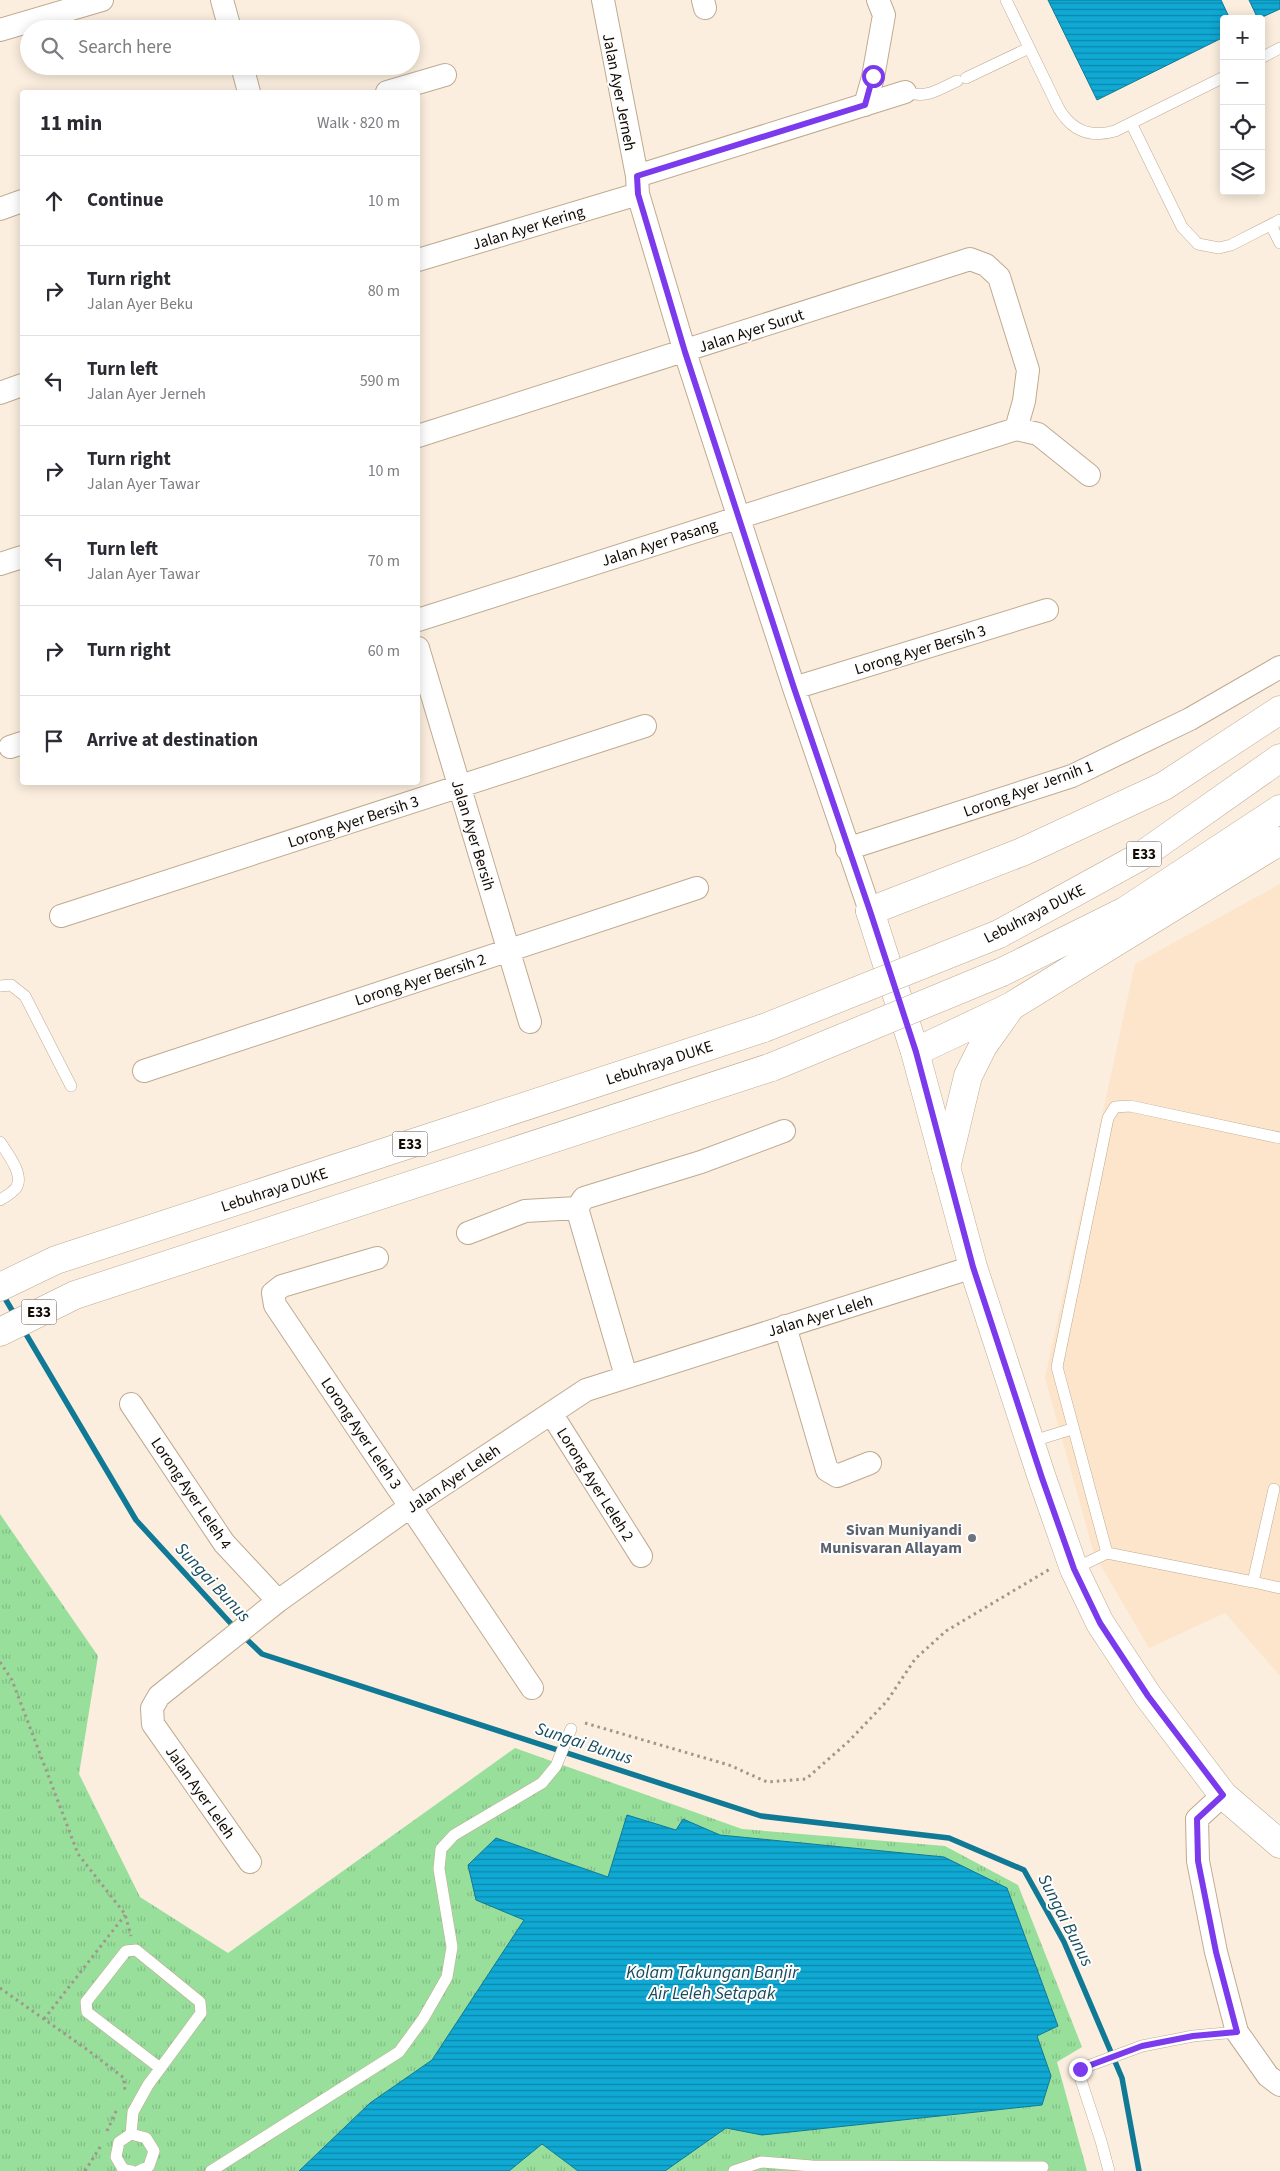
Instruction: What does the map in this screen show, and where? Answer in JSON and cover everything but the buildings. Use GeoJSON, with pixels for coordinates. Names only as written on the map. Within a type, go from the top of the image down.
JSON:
{"type":"FeatureCollection","features":[{"type":"Feature","properties":{"kind":"main road"},"geometry":{"type":"LineString","coordinates":[[870,911],[1022,852],[1164,786],[1280,710]]}},
{"type":"Feature","properties":{"kind":"main road","name":"Lebuhraya DUKE"},"geometry":{"type":"LineString","coordinates":[[0,1287],[56,1260],[764,1028],[999,934],[1141,856],[1280,758]]}},
{"type":"Feature","properties":{"kind":"main road","name":"E33"},"geometry":{"type":"LineString","coordinates":[[2,1331],[75,1295],[772,1067],[1002,972],[1125,911],[1280,809]]}},
{"type":"Feature","properties":{"kind":"main road"},"geometry":{"type":"LineString","coordinates":[[916,1052],[1010,1007],[1280,841]]}},
{"type":"Feature","properties":{"kind":"main road","name":"Jalan Ayer Jerneh"},"geometry":{"type":"LineString","coordinates":[[870,911],[916,1052],[973,1267],[1072,1564],[1100,1623],[1148,1696],[1223,1795],[1280,1844]]}},
{"type":"Feature","properties":{"kind":"main road"},"geometry":{"type":"LineString","coordinates":[[946,1168],[968,1076],[983,1046],[1010,1007]]}},
{"type":"Feature","properties":{"kind":"street"},"geometry":{"type":"LineString","coordinates":[[34,20],[102,0]]}},
{"type":"Feature","properties":{"kind":"street"},"geometry":{"type":"LineString","coordinates":[[222,0],[228,20]]}},
{"type":"Feature","properties":{"kind":"street","name":"Jalan Ayer Jerneh"},"geometry":{"type":"LineString","coordinates":[[603,0],[637,185],[685,352],[847,849],[870,911]]}},
{"type":"Feature","properties":{"kind":"street"},"geometry":{"type":"LineString","coordinates":[[865,105],[873,76],[884,15],[878,0]]}},
{"type":"Feature","properties":{"kind":"street"},"geometry":{"type":"LineString","coordinates":[[0,30],[20,24]]}},
{"type":"Feature","properties":{"kind":"street"},"geometry":{"type":"LineString","coordinates":[[244,75],[248,90]]}},
{"type":"Feature","properties":{"kind":"street"},"geometry":{"type":"LineString","coordinates":[[394,90],[444,75]]}},
{"type":"Feature","properties":{"kind":"street","name":"Jalan Ayer Kering"},"geometry":{"type":"LineString","coordinates":[[420,259],[905,92]]}},
{"type":"Feature","properties":{"kind":"street"},"geometry":{"type":"LineString","coordinates":[[0,209],[20,202]]}},
{"type":"Feature","properties":{"kind":"street","name":"Jalan Ayer Surut"},"geometry":{"type":"LineString","coordinates":[[420,435],[685,352],[970,259],[986,265],[998,277],[1028,370],[1024,401],[1016,429]]}},
{"type":"Feature","properties":{"kind":"street"},"geometry":{"type":"LineString","coordinates":[[0,392],[20,386]]}},
{"type":"Feature","properties":{"kind":"street"},"geometry":{"type":"LineString","coordinates":[[1016,429],[1038,434],[1089,475]]}},
{"type":"Feature","properties":{"kind":"street","name":"Jalan Ayer Pasang"},"geometry":{"type":"LineString","coordinates":[[420,619],[1016,429]]}},
{"type":"Feature","properties":{"kind":"street"},"geometry":{"type":"LineString","coordinates":[[0,564],[20,558]]}},
{"type":"Feature","properties":{"kind":"street","name":"Lorong Ayer Bersih 3"},"geometry":{"type":"LineString","coordinates":[[794,688],[1047,610]]}},
{"type":"Feature","properties":{"kind":"street","name":"Jalan Ayer Bersih"},"geometry":{"type":"LineString","coordinates":[[420,655],[530,1022]]}},
{"type":"Feature","properties":{"kind":"street","name":"Lorong Ayer Jernih 1"},"geometry":{"type":"LineString","coordinates":[[847,849],[1072,776],[1190,719],[1280,667]]}},
{"type":"Feature","properties":{"kind":"street","name":"Lorong Ayer Bersih 3"},"geometry":{"type":"LineString","coordinates":[[61,916],[645,726]]}},
{"type":"Feature","properties":{"kind":"street","name":"Lorong Ayer Bersih 2"},"geometry":{"type":"LineString","coordinates":[[144,1071],[697,888]]}},
{"type":"Feature","properties":{"kind":"street"},"geometry":{"type":"LineString","coordinates":[[577,1208],[584,1198],[589,1196],[701,1162],[784,1131]]}},
{"type":"Feature","properties":{"kind":"street"},"geometry":{"type":"LineString","coordinates":[[468,1234],[525,1211],[577,1208]]}},
{"type":"Feature","properties":{"kind":"street"},"geometry":{"type":"LineString","coordinates":[[577,1208],[626,1376]]}},
{"type":"Feature","properties":{"kind":"street","name":"Lorong Ayer Leleh 3"},"geometry":{"type":"LineString","coordinates":[[377,1258],[282,1286],[273,1293],[275,1305],[532,1688]]}},
{"type":"Feature","properties":{"kind":"street","name":"Jalan Ayer Leleh"},"geometry":{"type":"LineString","coordinates":[[250,1862],[153,1724],[152,1708],[159,1696],[278,1601],[411,1506],[586,1390],[973,1267]]}},
{"type":"Feature","properties":{"kind":"street"},"geometry":{"type":"LineString","coordinates":[[785,1326],[827,1470],[837,1476],[870,1463]]}},
{"type":"Feature","properties":{"kind":"street","name":"Lorong Ayer Leleh 4"},"geometry":{"type":"LineString","coordinates":[[132,1404],[224,1543],[278,1601]]}},
{"type":"Feature","properties":{"kind":"street","name":"Lorong Ayer Leleh 2"},"geometry":{"type":"LineString","coordinates":[[551,1413],[641,1556]]}},
{"type":"Feature","properties":{"kind":"street"},"geometry":{"type":"LineString","coordinates":[[1223,1795],[1197,1819],[1198,1861],[1216,1952],[1237,2032],[1268,2076],[1280,2085]]}},
{"type":"Feature","properties":{"kind":"lane"},"geometry":{"type":"LineString","coordinates":[[1006,0],[1065,120],[1074,128],[1083,132],[1103,135],[1132,123],[1220,79]]}},
{"type":"Feature","properties":{"kind":"lane"},"geometry":{"type":"LineString","coordinates":[[905,92],[917,96],[930,94],[1029,48]]}},
{"type":"Feature","properties":{"kind":"lane"},"geometry":{"type":"LineString","coordinates":[[1265,56],[1280,48]]}},
{"type":"Feature","properties":{"kind":"lane"},"geometry":{"type":"LineString","coordinates":[[1132,123],[1182,227],[1198,244],[1219,248],[1231,245],[1276,222],[1280,243]]}},
{"type":"Feature","properties":{"kind":"lane"},"geometry":{"type":"LineString","coordinates":[[0,986],[12,985],[25,996],[70,1086]]}},
{"type":"Feature","properties":{"kind":"lane"},"geometry":{"type":"LineString","coordinates":[[1107,1553],[1072,1429],[1057,1367],[1108,1118],[1115,1108],[1130,1106],[1280,1138]]}},
{"type":"Feature","properties":{"kind":"lane"},"geometry":{"type":"LineString","coordinates":[[0,1142],[17,1170],[18,1181],[16,1188],[0,1200]]}},
{"type":"Feature","properties":{"kind":"lane"},"geometry":{"type":"LineString","coordinates":[[1030,1442],[1072,1429]]}},
{"type":"Feature","properties":{"kind":"lane"},"geometry":{"type":"LineString","coordinates":[[1253,1582],[1274,1489]]}},
{"type":"Feature","properties":{"kind":"lane"},"geometry":{"type":"LineString","coordinates":[[1072,1564],[1107,1553],[1280,1588]]}},
{"type":"Feature","properties":{"kind":"lane"},"geometry":{"type":"LineString","coordinates":[[210,2171],[399,2052],[423,2019],[447,1977],[452,1947],[439,1869],[441,1850],[454,1835],[542,1783],[556,1766],[571,1729]]}},
{"type":"Feature","properties":{"kind":"lane"},"geometry":{"type":"LineString","coordinates":[[131,2134],[133,2112],[160,2068],[201,2013],[200,2002],[136,1950],[126,1951],[86,2002],[88,2012],[160,2068]]}},
{"type":"Feature","properties":{"kind":"lane"},"geometry":{"type":"LineString","coordinates":[[1108,2171],[1101,2141],[1080,2077],[1080,2069],[1094,2062],[1142,2046],[1193,2036],[1237,2032]]}},
{"type":"Feature","properties":{"kind":"lane"},"geometry":{"type":"LineString","coordinates":[[125,2170],[116,2156],[119,2142],[131,2134],[146,2138],[154,2151],[148,2169]]}},
{"type":"Feature","properties":{"kind":"lane"},"geometry":{"type":"LineString","coordinates":[[734,2171],[761,2162],[812,2166],[1043,2167]]}},
{"type":"Feature","properties":{"kind":"path"},"geometry":{"type":"LineString","coordinates":[[571,1729],[582,1723],[603,1727],[729,1765],[767,1782],[806,1779],[849,1741],[887,1702],[915,1659],[946,1631],[1034,1577],[1072,1564]]}},
{"type":"Feature","properties":{"kind":"path"},"geometry":{"type":"LineString","coordinates":[[0,1662],[12,1680],[78,1854],[125,1914],[136,1950]]}},
{"type":"Feature","properties":{"kind":"path"},"geometry":{"type":"LineString","coordinates":[[44,2019],[125,1914]]}},
{"type":"Feature","properties":{"kind":"path"},"geometry":{"type":"LineString","coordinates":[[0,1988],[124,2078],[125,2091],[121,2100]]}},
{"type":"Feature","properties":{"kind":"path"},"geometry":{"type":"LineString","coordinates":[[106,2134],[118,2108]]}},
{"type":"Feature","properties":{"kind":"path"},"geometry":{"type":"LineString","coordinates":[[85,2171],[102,2143]]}},
{"type":"Feature","properties":{"kind":"shaded area"},"geometry":{"type":"Polygon","coordinates":[[[1280,884],[1280,1676],[1225,1613],[1149,1648],[1094,1554],[1045,1378],[1135,964],[1280,884]]]}},
{"type":"Feature","properties":{"kind":"green space"},"geometry":{"type":"Polygon","coordinates":[[[0,1514],[98,1656],[79,1774],[140,1897],[228,1953],[515,1748],[742,1829],[945,1846],[1018,1885],[1082,2047],[1057,2062],[1087,2171],[0,2171],[0,1514]]]}},
{"type":"Feature","properties":{"kind":"water"},"geometry":{"type":"Polygon","coordinates":[[[1048,0],[1221,0],[1228,15],[1220,15],[1220,39],[1097,100],[1048,0]]]}},
{"type":"Feature","properties":{"kind":"water"},"geometry":{"type":"Polygon","coordinates":[[[1249,0],[1280,0],[1280,9],[1265,16],[1256,15],[1249,0]]]}},
{"type":"Feature","properties":{"kind":"water","name":"Kolam Takungan Banjir Air Leleh Setapak"},"geometry":{"type":"Polygon","coordinates":[[[627,1815],[676,1830],[683,1819],[720,1835],[944,1857],[1007,1888],[1058,2026],[1037,2036],[1051,2076],[1042,2105],[762,2135],[726,2128],[665,2171],[578,2171],[542,2144],[509,2171],[299,2171],[370,2103],[432,2060],[524,1920],[476,1900],[468,1865],[496,1838],[608,1877],[627,1815]]]}},
{"type":"Feature","properties":{"kind":"waterway","name":"Sungai Bunus"},"geometry":{"type":"LineString","coordinates":[[3,1295],[16,1317]]}},
{"type":"Feature","properties":{"kind":"waterway","name":"Sungai Bunus"},"geometry":{"type":"LineString","coordinates":[[23,1329],[136,1520],[235,1628]]}},
{"type":"Feature","properties":{"kind":"waterway","name":"Sungai Bunus"},"geometry":{"type":"LineString","coordinates":[[242,1635],[262,1654],[761,1816],[949,1838],[1024,1870],[1064,1942],[1122,2078],[1139,2171]]}},
{"type":"Feature","properties":{"kind":"place","name":"Sivan Muniyandi Munisvaran Allayam"},"geometry":{"type":"Point","coordinates":[972,1538]}},
{"type":"Feature","properties":{"kind":"route"},"geometry":{"type":"LineString","coordinates":[[873,76],[865,105],[637,176],[638,194],[685,352],[847,849],[870,911],[916,1052],[973,1267],[1074,1569],[1100,1623],[1148,1696],[1223,1795],[1197,1819],[1198,1861],[1216,1952],[1237,2032],[1193,2036],[1142,2046],[1094,2062],[1080,2069]]}}]}
